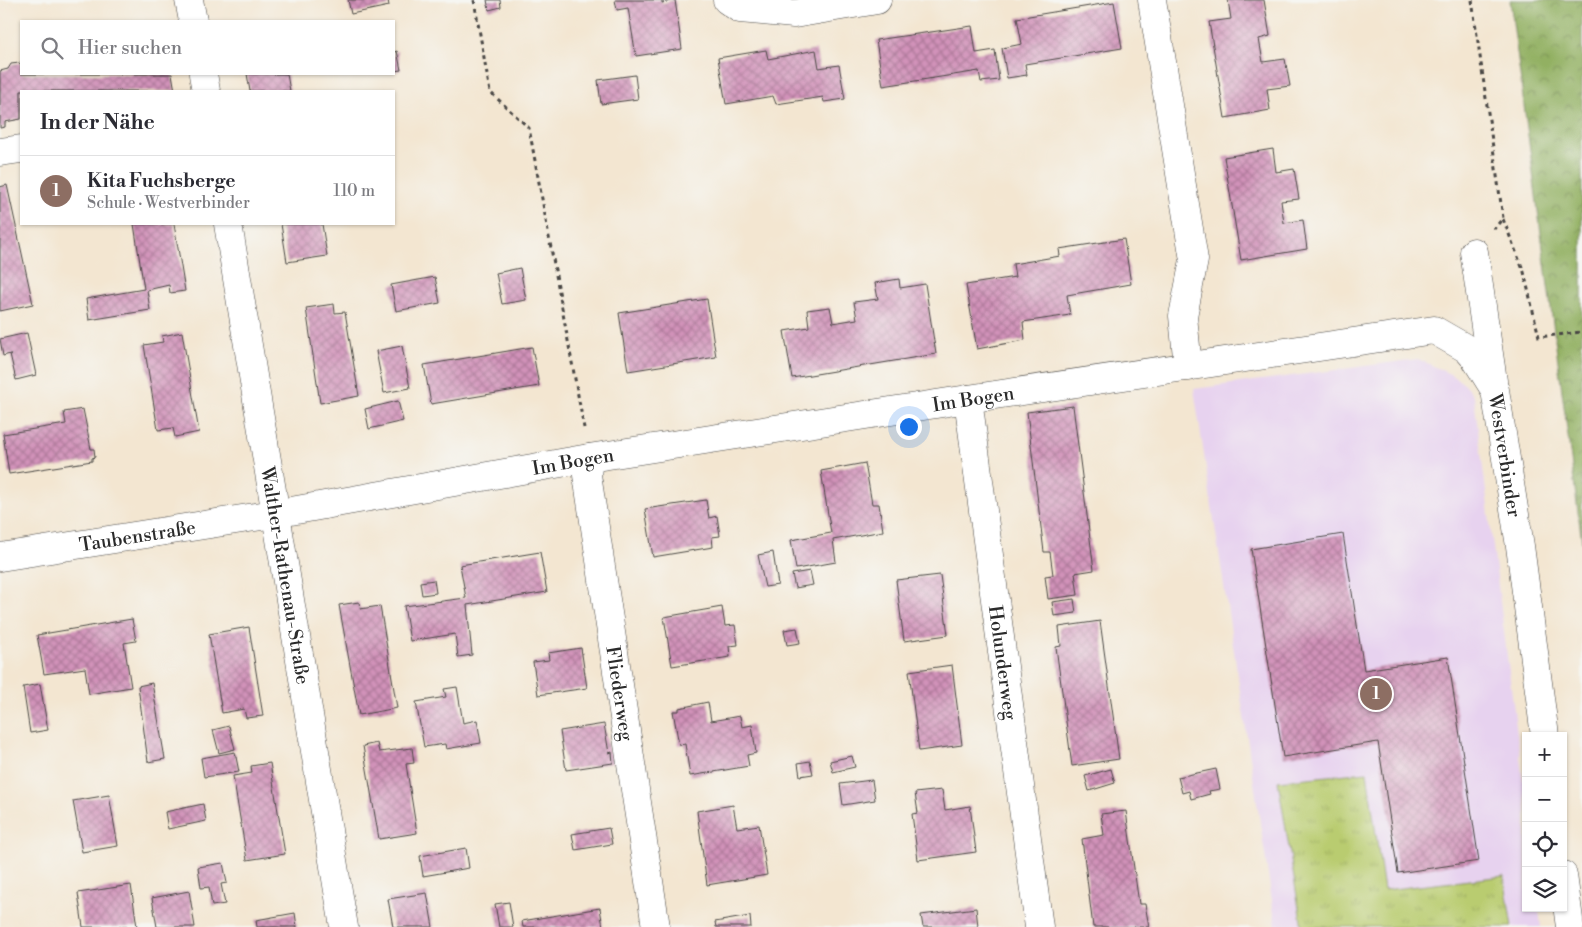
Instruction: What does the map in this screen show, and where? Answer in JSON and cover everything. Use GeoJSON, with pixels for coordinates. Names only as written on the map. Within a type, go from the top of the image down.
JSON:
{"type":"FeatureCollection","features":[{"type":"Feature","properties":{"kind":"street"},"geometry":{"type":"LineString","coordinates":[[189,0],[193,20]]}},
{"type":"Feature","properties":{"kind":"street"},"geometry":{"type":"LineString","coordinates":[[727,0],[740,9],[794,14],[878,0]]}},
{"type":"Feature","properties":{"kind":"street"},"geometry":{"type":"LineString","coordinates":[[1152,0],[1194,260],[1183,316],[1188,367]]}},
{"type":"Feature","properties":{"kind":"street"},"geometry":{"type":"LineString","coordinates":[[202,75],[206,90]]}},
{"type":"Feature","properties":{"kind":"street"},"geometry":{"type":"LineString","coordinates":[[0,152],[20,149]]}},
{"type":"Feature","properties":{"kind":"street","name":"Walther-Rathenau-Straße"},"geometry":{"type":"LineString","coordinates":[[228,225],[274,514],[344,927]]}},
{"type":"Feature","properties":{"kind":"street"},"geometry":{"type":"LineString","coordinates":[[1474,252],[1495,390]]}},
{"type":"Feature","properties":{"kind":"street","name":"Westverbinder"},"geometry":{"type":"LineString","coordinates":[[1188,367],[1434,330],[1466,349],[1475,358],[1495,390],[1520,546],[1544,732]]}},
{"type":"Feature","properties":{"kind":"street","name":"Im Bogen"},"geometry":{"type":"LineString","coordinates":[[274,514],[589,458],[1188,367]]}},
{"type":"Feature","properties":{"kind":"street","name":"Holunderweg"},"geometry":{"type":"LineString","coordinates":[[968,399],[1039,927]]}},
{"type":"Feature","properties":{"kind":"street","name":"Fliederweg"},"geometry":{"type":"LineString","coordinates":[[589,458],[587,475],[656,927]]}},
{"type":"Feature","properties":{"kind":"street","name":"Taubenstraße"},"geometry":{"type":"LineString","coordinates":[[0,557],[274,514]]}},
{"type":"Feature","properties":{"kind":"street"},"geometry":{"type":"LineString","coordinates":[[1567,905],[1570,927]]}},
{"type":"Feature","properties":{"kind":"path"},"geometry":{"type":"LineString","coordinates":[[474,0],[490,92],[529,128],[589,458]]}},
{"type":"Feature","properties":{"kind":"path"},"geometry":{"type":"LineString","coordinates":[[1472,0],[1503,218],[1524,272],[1539,337],[1582,332]]}},
{"type":"Feature","properties":{"kind":"path"},"geometry":{"type":"LineString","coordinates":[[1474,252],[1503,218]]}},
{"type":"Feature","properties":{"kind":"shaded area"},"geometry":{"type":"Polygon","coordinates":[[[1418,359],[1452,375],[1468,387],[1474,398],[1522,773],[1522,912],[1539,912],[1541,927],[1276,927],[1194,389],[1418,359]]]}},
{"type":"Feature","properties":{"kind":"green space"},"geometry":{"type":"Polygon","coordinates":[[[1510,0],[1582,0],[1582,542],[1510,0]]]}},
{"type":"Feature","properties":{"kind":"green space"},"geometry":{"type":"Polygon","coordinates":[[[1367,772],[1384,890],[1504,876],[1512,927],[1302,927],[1278,781],[1367,772]]]}},
{"type":"Feature","properties":{"kind":"building"},"geometry":{"type":"Polygon","coordinates":[[[348,0],[388,0],[389,6],[351,14],[348,0]]]}},
{"type":"Feature","properties":{"kind":"building"},"geometry":{"type":"Polygon","coordinates":[[[487,0],[500,0],[501,7],[489,10],[487,0]]]}},
{"type":"Feature","properties":{"kind":"building"},"geometry":{"type":"Polygon","coordinates":[[[615,0],[662,0],[662,3],[675,0],[682,49],[636,56],[628,8],[617,10],[615,0]]]}},
{"type":"Feature","properties":{"kind":"building"},"geometry":{"type":"Polygon","coordinates":[[[1228,0],[1264,0],[1270,36],[1259,39],[1263,62],[1285,59],[1290,86],[1267,89],[1270,110],[1225,118],[1209,22],[1231,19],[1228,0]]]}},
{"type":"Feature","properties":{"kind":"building"},"geometry":{"type":"Polygon","coordinates":[[[1114,2],[1122,48],[1025,64],[1027,75],[1007,78],[1002,48],[1022,44],[1017,18],[1114,2]]]}},
{"type":"Feature","properties":{"kind":"building"},"geometry":{"type":"Polygon","coordinates":[[[972,26],[976,53],[995,50],[999,80],[981,82],[979,71],[883,86],[876,40],[972,26]]]}},
{"type":"Feature","properties":{"kind":"building"},"geometry":{"type":"Polygon","coordinates":[[[766,50],[768,59],[816,50],[819,68],[839,65],[845,99],[824,102],[823,97],[776,104],[773,96],[726,104],[718,58],[766,50]]]}},
{"type":"Feature","properties":{"kind":"building"},"geometry":{"type":"Polygon","coordinates":[[[397,51],[401,70],[395,71],[395,52],[397,51]]]}},
{"type":"Feature","properties":{"kind":"building"},"geometry":{"type":"Polygon","coordinates":[[[11,64],[20,64],[20,75],[172,75],[175,90],[20,90],[20,119],[5,122],[5,127],[0,128],[0,71],[8,69],[11,64]]]}},
{"type":"Feature","properties":{"kind":"building"},"geometry":{"type":"Polygon","coordinates":[[[247,75],[287,75],[290,90],[250,90],[247,75]]]}},
{"type":"Feature","properties":{"kind":"building"},"geometry":{"type":"Polygon","coordinates":[[[635,75],[638,99],[601,104],[598,80],[635,75]]]}},
{"type":"Feature","properties":{"kind":"building"},"geometry":{"type":"Polygon","coordinates":[[[1273,149],[1276,172],[1294,169],[1299,199],[1281,201],[1284,223],[1303,220],[1307,249],[1241,260],[1224,157],[1273,149]]]}},
{"type":"Feature","properties":{"kind":"building"},"geometry":{"type":"Polygon","coordinates":[[[7,185],[33,304],[0,311],[0,187],[7,185]]]}},
{"type":"Feature","properties":{"kind":"building"},"geometry":{"type":"Polygon","coordinates":[[[134,225],[174,225],[185,291],[170,293],[169,285],[147,290],[150,310],[89,320],[86,299],[144,289],[134,225]]]}},
{"type":"Feature","properties":{"kind":"building"},"geometry":{"type":"Polygon","coordinates":[[[281,225],[322,225],[327,256],[287,262],[281,225]]]}},
{"type":"Feature","properties":{"kind":"building"},"geometry":{"type":"Polygon","coordinates":[[[1124,239],[1131,284],[1067,295],[1070,315],[1023,322],[1025,340],[977,349],[966,285],[1015,277],[1013,264],[1060,256],[1059,249],[1124,239]]]}},
{"type":"Feature","properties":{"kind":"building"},"geometry":{"type":"Polygon","coordinates":[[[520,268],[526,300],[502,304],[496,273],[520,268]]]}},
{"type":"Feature","properties":{"kind":"building"},"geometry":{"type":"Polygon","coordinates":[[[435,277],[440,303],[396,311],[391,285],[435,277]]]}},
{"type":"Feature","properties":{"kind":"building"},"geometry":{"type":"Polygon","coordinates":[[[899,279],[900,288],[925,284],[936,354],[792,378],[784,331],[809,327],[807,310],[830,307],[833,323],[857,319],[854,302],[878,299],[875,283],[899,279]]]}},
{"type":"Feature","properties":{"kind":"building"},"geometry":{"type":"Polygon","coordinates":[[[707,299],[716,357],[628,371],[619,313],[707,299]]]}},
{"type":"Feature","properties":{"kind":"building"},"geometry":{"type":"Polygon","coordinates":[[[334,304],[335,313],[345,312],[359,396],[320,403],[306,308],[334,304]]]}},
{"type":"Feature","properties":{"kind":"building"},"geometry":{"type":"Polygon","coordinates":[[[182,332],[199,432],[175,437],[173,428],[158,430],[144,345],[163,342],[162,336],[182,332]]]}},
{"type":"Feature","properties":{"kind":"building"},"geometry":{"type":"Polygon","coordinates":[[[27,333],[36,375],[16,380],[10,354],[3,356],[0,339],[27,333]]]}},
{"type":"Feature","properties":{"kind":"building"},"geometry":{"type":"Polygon","coordinates":[[[402,346],[410,388],[384,393],[376,351],[402,346]]]}},
{"type":"Feature","properties":{"kind":"building"},"geometry":{"type":"Polygon","coordinates":[[[532,347],[539,386],[431,404],[424,365],[532,347]]]}},
{"type":"Feature","properties":{"kind":"building"},"geometry":{"type":"Polygon","coordinates":[[[398,401],[403,421],[369,429],[365,409],[398,401]]]}},
{"type":"Feature","properties":{"kind":"building"},"geometry":{"type":"Polygon","coordinates":[[[1073,406],[1094,570],[1075,573],[1078,595],[1048,599],[1045,576],[1053,575],[1050,552],[1044,552],[1027,412],[1073,406]]]}},
{"type":"Feature","properties":{"kind":"building"},"geometry":{"type":"Polygon","coordinates":[[[83,409],[91,449],[94,449],[95,457],[92,458],[92,461],[9,474],[3,434],[66,424],[64,412],[83,409]]]}},
{"type":"Feature","properties":{"kind":"building"},"geometry":{"type":"Polygon","coordinates":[[[865,463],[872,504],[879,504],[883,531],[833,540],[836,562],[796,569],[791,540],[831,533],[821,471],[865,463]]]}},
{"type":"Feature","properties":{"kind":"building"},"geometry":{"type":"Polygon","coordinates":[[[706,500],[709,518],[717,516],[720,536],[712,537],[713,547],[653,557],[645,509],[706,500]]]}},
{"type":"Feature","properties":{"kind":"building"},"geometry":{"type":"Polygon","coordinates":[[[1343,534],[1364,670],[1448,657],[1479,861],[1398,873],[1378,742],[1283,757],[1251,549],[1343,534]]]}},
{"type":"Feature","properties":{"kind":"building"},"geometry":{"type":"Polygon","coordinates":[[[540,552],[547,592],[467,605],[472,655],[458,657],[455,634],[410,641],[404,606],[466,598],[460,565],[540,552]]]}},
{"type":"Feature","properties":{"kind":"building"},"geometry":{"type":"Polygon","coordinates":[[[773,552],[778,585],[765,587],[758,555],[773,552]]]}},
{"type":"Feature","properties":{"kind":"building"},"geometry":{"type":"Polygon","coordinates":[[[810,571],[813,585],[795,588],[792,574],[810,571]]]}},
{"type":"Feature","properties":{"kind":"building"},"geometry":{"type":"Polygon","coordinates":[[[940,575],[948,635],[904,641],[896,580],[940,575]]]}},
{"type":"Feature","properties":{"kind":"building"},"geometry":{"type":"Polygon","coordinates":[[[434,580],[436,593],[422,595],[420,582],[434,580]]]}},
{"type":"Feature","properties":{"kind":"building"},"geometry":{"type":"Polygon","coordinates":[[[1074,599],[1076,613],[1054,616],[1052,602],[1074,599]]]}},
{"type":"Feature","properties":{"kind":"building"},"geometry":{"type":"Polygon","coordinates":[[[359,602],[360,609],[380,606],[397,708],[359,715],[339,605],[359,602]]]}},
{"type":"Feature","properties":{"kind":"building"},"geometry":{"type":"Polygon","coordinates":[[[722,607],[725,626],[735,625],[738,645],[729,646],[730,657],[672,666],[664,617],[722,607]]]}},
{"type":"Feature","properties":{"kind":"building"},"geometry":{"type":"Polygon","coordinates":[[[132,619],[136,641],[124,643],[131,687],[89,694],[85,668],[44,674],[37,635],[132,619]]]}},
{"type":"Feature","properties":{"kind":"building"},"geometry":{"type":"Polygon","coordinates":[[[1100,621],[1119,759],[1072,766],[1056,647],[1061,646],[1059,627],[1100,621]]]}},
{"type":"Feature","properties":{"kind":"building"},"geometry":{"type":"Polygon","coordinates":[[[249,627],[263,716],[246,718],[244,709],[222,713],[209,634],[249,627]]]}},
{"type":"Feature","properties":{"kind":"building"},"geometry":{"type":"Polygon","coordinates":[[[797,628],[800,643],[787,645],[784,630],[797,628]]]}},
{"type":"Feature","properties":{"kind":"building"},"geometry":{"type":"Polygon","coordinates":[[[581,648],[587,688],[538,695],[533,662],[549,660],[548,653],[581,648]]]}},
{"type":"Feature","properties":{"kind":"building"},"geometry":{"type":"Polygon","coordinates":[[[952,665],[962,745],[919,751],[909,671],[952,665]]]}},
{"type":"Feature","properties":{"kind":"building"},"geometry":{"type":"Polygon","coordinates":[[[152,683],[165,759],[148,762],[138,686],[152,683]]]}},
{"type":"Feature","properties":{"kind":"building"},"geometry":{"type":"Polygon","coordinates":[[[40,684],[48,730],[30,733],[23,687],[40,684]]]}},
{"type":"Feature","properties":{"kind":"building"},"geometry":{"type":"Polygon","coordinates":[[[457,687],[463,723],[477,720],[481,743],[446,749],[445,744],[424,747],[416,702],[446,697],[444,689],[457,687]]]}},
{"type":"Feature","properties":{"kind":"building"},"geometry":{"type":"Polygon","coordinates":[[[708,702],[711,721],[740,716],[742,727],[752,725],[756,753],[747,755],[749,766],[690,776],[685,744],[679,745],[673,711],[708,702]]]}},
{"type":"Feature","properties":{"kind":"building"},"geometry":{"type":"Polygon","coordinates":[[[604,724],[609,753],[612,752],[613,763],[566,770],[560,731],[604,724]]]}},
{"type":"Feature","properties":{"kind":"building"},"geometry":{"type":"Polygon","coordinates":[[[229,726],[235,749],[219,753],[213,730],[229,726]]]}},
{"type":"Feature","properties":{"kind":"building"},"geometry":{"type":"Polygon","coordinates":[[[377,743],[379,752],[412,748],[414,763],[406,764],[417,833],[379,839],[363,746],[377,743]]]}},
{"type":"Feature","properties":{"kind":"building"},"geometry":{"type":"Polygon","coordinates":[[[235,752],[239,772],[204,777],[201,758],[235,752]]]}},
{"type":"Feature","properties":{"kind":"building"},"geometry":{"type":"Polygon","coordinates":[[[852,756],[855,767],[833,772],[830,761],[852,756]]]}},
{"type":"Feature","properties":{"kind":"building"},"geometry":{"type":"Polygon","coordinates":[[[810,761],[813,774],[800,776],[798,763],[810,761]]]}},
{"type":"Feature","properties":{"kind":"building"},"geometry":{"type":"Polygon","coordinates":[[[270,763],[285,854],[247,860],[233,776],[252,773],[251,766],[270,763]]]}},
{"type":"Feature","properties":{"kind":"building"},"geometry":{"type":"Polygon","coordinates":[[[1111,769],[1115,783],[1089,791],[1085,776],[1111,769]]]}},
{"type":"Feature","properties":{"kind":"building"},"geometry":{"type":"Polygon","coordinates":[[[1216,769],[1220,789],[1209,791],[1210,794],[1191,799],[1189,791],[1182,793],[1178,777],[1216,769]]]}},
{"type":"Feature","properties":{"kind":"building"},"geometry":{"type":"Polygon","coordinates":[[[872,780],[875,800],[843,805],[840,784],[872,780]]]}},
{"type":"Feature","properties":{"kind":"building"},"geometry":{"type":"Polygon","coordinates":[[[942,790],[945,810],[970,806],[976,852],[918,860],[912,814],[918,813],[915,793],[942,790]]]}},
{"type":"Feature","properties":{"kind":"building"},"geometry":{"type":"Polygon","coordinates":[[[109,795],[118,846],[82,852],[73,801],[109,795]]]}},
{"type":"Feature","properties":{"kind":"building"},"geometry":{"type":"Polygon","coordinates":[[[203,804],[206,821],[168,829],[165,812],[203,804]]]}},
{"type":"Feature","properties":{"kind":"building"},"geometry":{"type":"Polygon","coordinates":[[[733,805],[737,828],[759,825],[767,875],[707,885],[697,811],[733,805]]]}},
{"type":"Feature","properties":{"kind":"building"},"geometry":{"type":"Polygon","coordinates":[[[1126,811],[1139,904],[1145,904],[1149,927],[1093,927],[1082,839],[1104,835],[1101,814],[1126,811]]]}},
{"type":"Feature","properties":{"kind":"building"},"geometry":{"type":"Polygon","coordinates":[[[609,828],[612,844],[575,850],[572,834],[609,828]]]}},
{"type":"Feature","properties":{"kind":"building"},"geometry":{"type":"Polygon","coordinates":[[[466,848],[469,868],[423,876],[420,856],[466,848]]]}},
{"type":"Feature","properties":{"kind":"building"},"geometry":{"type":"Polygon","coordinates":[[[223,863],[227,883],[221,884],[225,904],[212,906],[209,887],[201,888],[198,867],[223,863]]]}},
{"type":"Feature","properties":{"kind":"building"},"geometry":{"type":"Polygon","coordinates":[[[131,885],[137,927],[83,927],[78,893],[131,885]]]}},
{"type":"Feature","properties":{"kind":"building"},"geometry":{"type":"Polygon","coordinates":[[[189,891],[195,927],[157,927],[152,898],[189,891]]]}},
{"type":"Feature","properties":{"kind":"building"},"geometry":{"type":"Polygon","coordinates":[[[427,893],[433,927],[393,927],[388,899],[427,893]]]}},
{"type":"Feature","properties":{"kind":"building"},"geometry":{"type":"Polygon","coordinates":[[[509,902],[513,927],[499,927],[495,904],[509,902]]]}},
{"type":"Feature","properties":{"kind":"building"},"geometry":{"type":"Polygon","coordinates":[[[600,908],[603,927],[523,927],[522,921],[600,908]]]}},
{"type":"Feature","properties":{"kind":"building"},"geometry":{"type":"Polygon","coordinates":[[[976,908],[978,927],[923,927],[921,915],[976,908]]]}},
{"type":"Feature","properties":{"kind":"building"},"geometry":{"type":"Polygon","coordinates":[[[295,913],[297,927],[257,927],[256,920],[295,913]]]}},
{"type":"Feature","properties":{"kind":"building"},"geometry":{"type":"Polygon","coordinates":[[[750,916],[751,927],[716,927],[715,922],[750,916]]]}},
{"type":"Feature","properties":{"kind":"place","name":"Kita Fuchsberge"},"geometry":{"type":"Point","coordinates":[1376,694]}}]}
